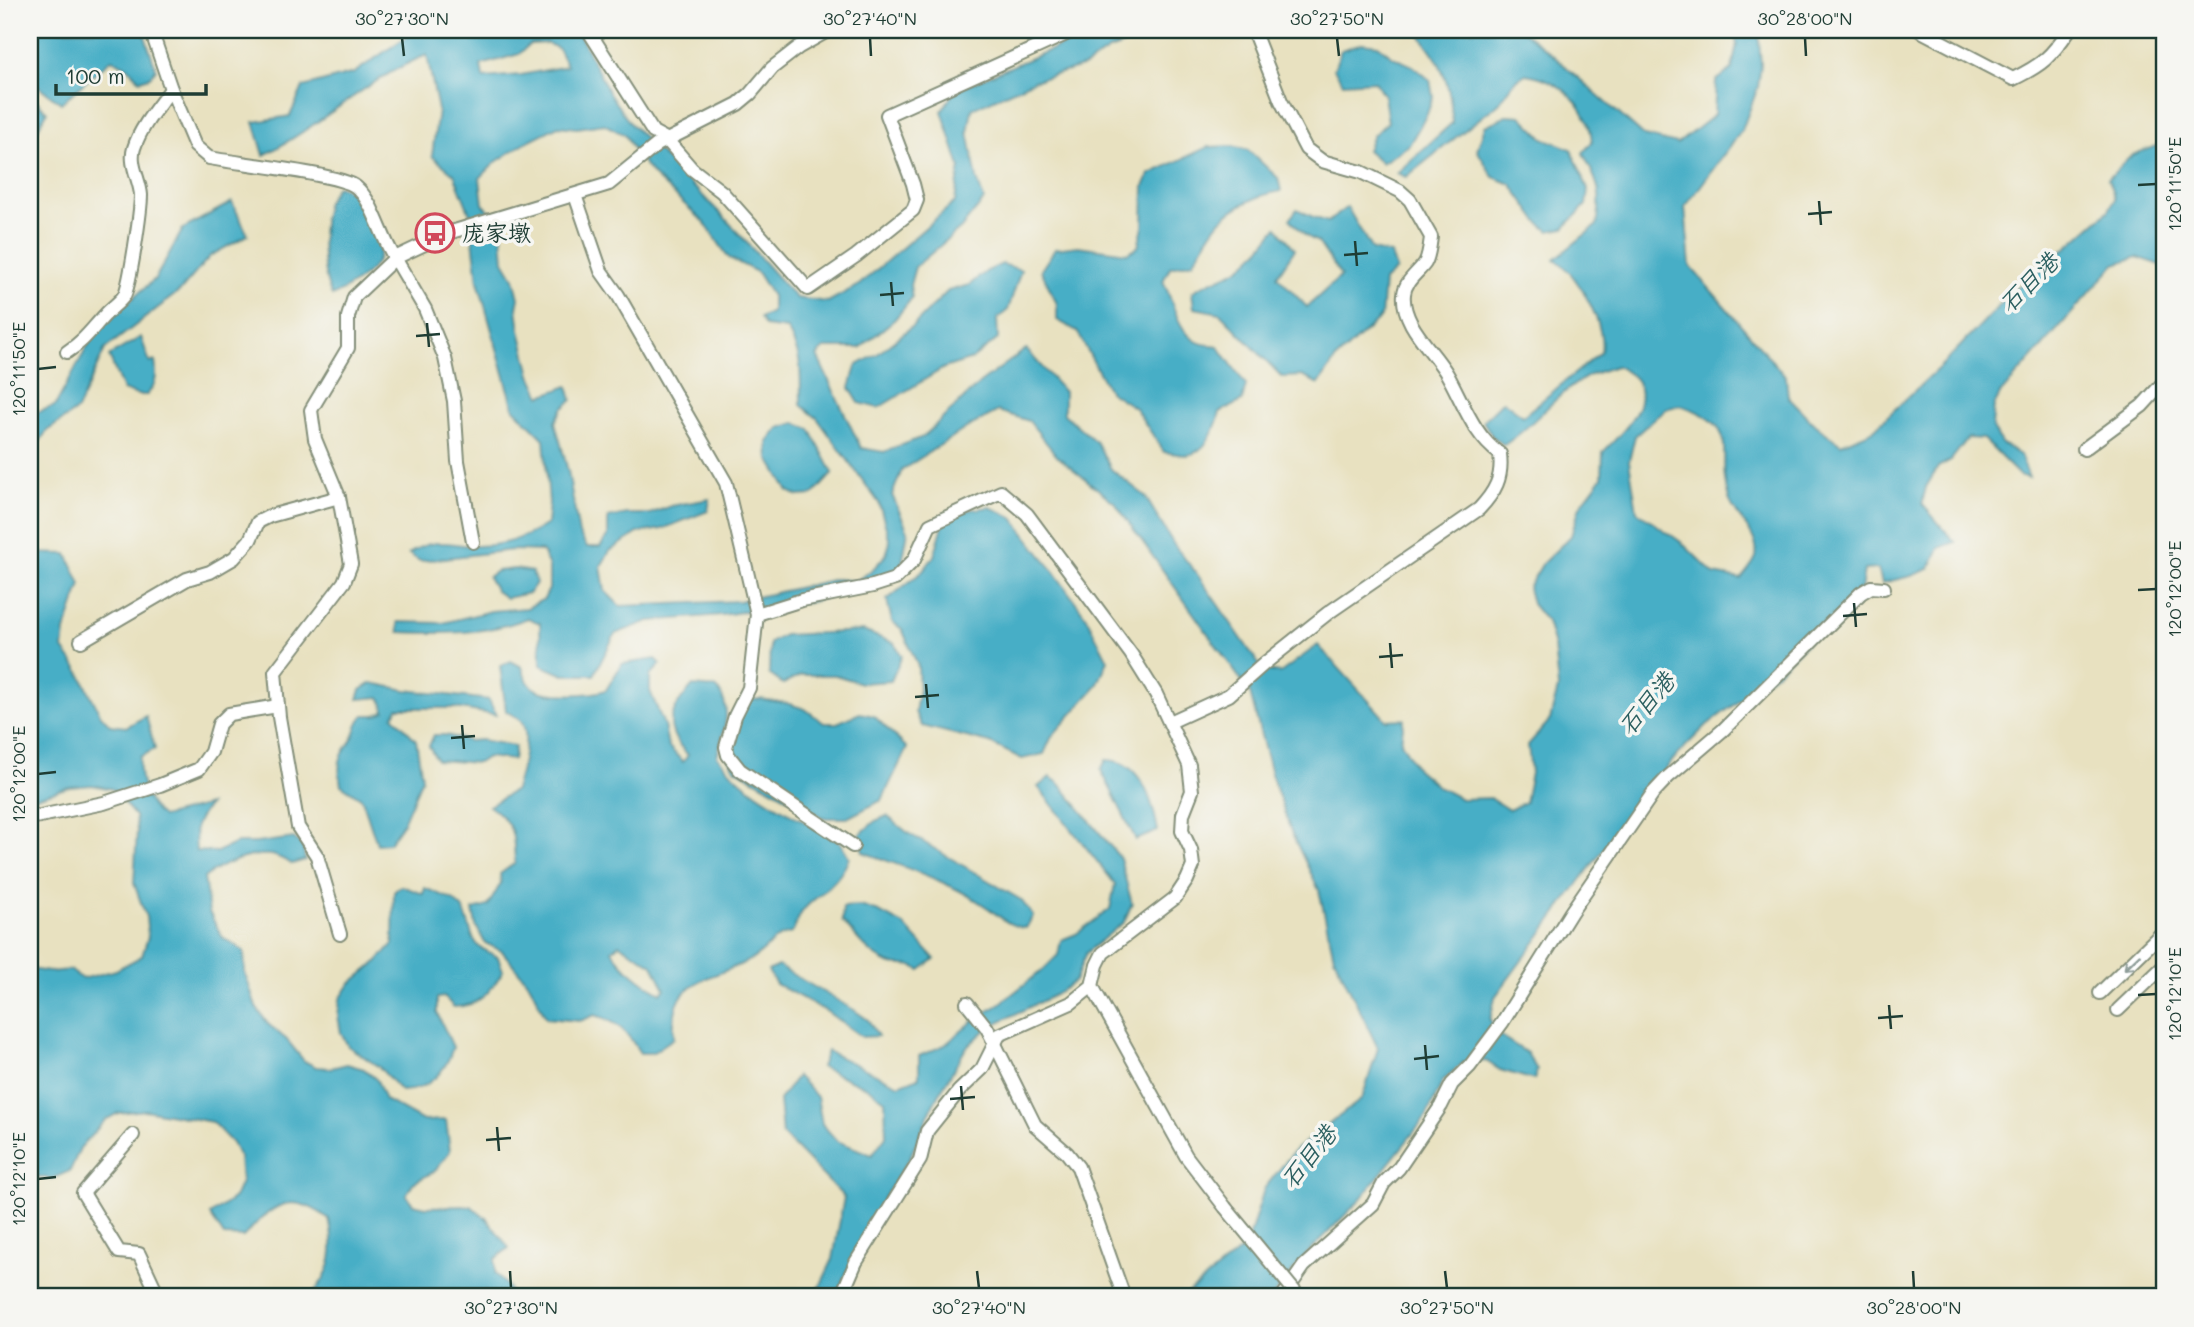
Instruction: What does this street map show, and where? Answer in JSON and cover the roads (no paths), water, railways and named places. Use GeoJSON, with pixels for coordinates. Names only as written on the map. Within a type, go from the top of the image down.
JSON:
{"type":"FeatureCollection","features":[{"type":"Feature","properties":{"kind":"street"},"geometry":{"type":"LineString","coordinates":[[151,30],[171,89],[195,146],[208,158],[336,178],[356,186],[369,204],[385,243],[425,309],[445,358],[454,401],[458,461],[473,542]]}},
{"type":"Feature","properties":{"kind":"street"},"geometry":{"type":"LineString","coordinates":[[588,30],[653,132],[692,169],[722,192],[808,289],[856,256],[913,210],[917,200],[914,184],[887,115],[1075,30]]}},
{"type":"Feature","properties":{"kind":"street"},"geometry":{"type":"LineString","coordinates":[[340,934],[317,856],[298,827],[275,672],[344,582],[351,564],[339,497],[315,439],[311,410],[348,348],[348,317],[354,298],[395,258],[448,233],[609,184],[662,142],[738,104],[772,68],[799,47],[829,30]]}},
{"type":"Feature","properties":{"kind":"street"},"geometry":{"type":"LineString","coordinates":[[1170,722],[1229,695],[1328,613],[1479,509],[1494,493],[1502,470],[1500,454],[1489,447],[1474,426],[1446,371],[1406,312],[1404,292],[1426,261],[1431,237],[1410,200],[1400,191],[1361,172],[1322,161],[1306,149],[1280,101],[1253,30]]}},
{"type":"Feature","properties":{"kind":"street"},"geometry":{"type":"LineString","coordinates":[[1919,30],[2013,79],[2052,55],[2068,30]]}},
{"type":"Feature","properties":{"kind":"street"},"geometry":{"type":"LineString","coordinates":[[66,352],[83,342],[124,296],[140,214],[141,192],[133,165],[133,150],[142,131],[171,89]]}},
{"type":"Feature","properties":{"kind":"street"},"geometry":{"type":"LineString","coordinates":[[575,195],[601,271],[618,295],[726,483],[757,614],[749,688],[732,724],[726,747],[728,755],[740,769],[853,846]]}},
{"type":"Feature","properties":{"kind":"street"},"geometry":{"type":"LineString","coordinates":[[2084,449],[2142,406],[2164,382]]}},
{"type":"Feature","properties":{"kind":"street"},"geometry":{"type":"LineString","coordinates":[[757,614],[802,600],[895,579],[914,559],[930,525],[1001,492],[1027,514],[1131,654],[1170,722],[1189,765],[1192,791],[1183,814],[1182,831],[1191,850],[1193,866],[1187,880],[1175,898],[1103,953],[1092,986],[1072,1003],[999,1035],[982,1069],[959,1091],[927,1130],[920,1160],[856,1262],[841,1297]]}},
{"type":"Feature","properties":{"kind":"street"},"geometry":{"type":"LineString","coordinates":[[81,641],[187,579],[210,572],[234,558],[250,540],[258,522],[270,516],[339,497]]}},
{"type":"Feature","properties":{"kind":"street"},"geometry":{"type":"LineString","coordinates":[[1293,1296],[1283,1296],[1304,1266],[1373,1204],[1384,1183],[1399,1168],[1441,1106],[1452,1084],[1470,1066],[1502,1023],[1571,912],[1653,793],[1723,730],[1861,593],[1871,587],[1884,588]]}},
{"type":"Feature","properties":{"kind":"street"},"geometry":{"type":"LineString","coordinates":[[30,818],[104,803],[199,769],[211,752],[219,724],[229,713],[278,706]]}},
{"type":"Feature","properties":{"kind":"street"},"geometry":{"type":"LineString","coordinates":[[2100,992],[2164,931]]}},
{"type":"Feature","properties":{"kind":"street"},"geometry":{"type":"LineString","coordinates":[[2118,1010],[2164,966]]}},
{"type":"Feature","properties":{"kind":"street"},"geometry":{"type":"LineString","coordinates":[[1092,986],[1186,1156],[1293,1296]]}},
{"type":"Feature","properties":{"kind":"street"},"geometry":{"type":"LineString","coordinates":[[967,1003],[988,1028],[1035,1125],[1067,1153],[1078,1167],[1124,1297]]}},
{"type":"Feature","properties":{"kind":"street"},"geometry":{"type":"LineString","coordinates":[[132,1135],[83,1193],[119,1252],[139,1254],[159,1297]]}},
{"type":"Feature","properties":{"kind":"water"},"geometry":{"type":"Polygon","coordinates":[[[34,30],[143,30],[156,69],[150,77],[140,80],[126,66],[112,59],[61,103],[30,80],[30,35],[34,30]]]}},
{"type":"Feature","properties":{"kind":"water","name":"石目港"},"geometry":{"type":"Polygon","coordinates":[[[416,30],[577,30],[610,95],[630,123],[724,217],[796,298],[828,302],[859,285],[955,202],[960,167],[942,111],[955,90],[1098,30],[1163,30],[1109,50],[1085,66],[1033,81],[972,109],[968,132],[984,200],[961,228],[915,267],[910,285],[912,298],[895,319],[860,348],[824,348],[817,356],[861,448],[884,452],[923,437],[980,383],[1026,349],[1064,392],[1064,414],[1097,443],[1111,469],[1145,496],[1174,545],[1263,670],[1280,673],[1318,645],[1386,720],[1404,719],[1401,742],[1417,769],[1438,787],[1461,799],[1490,798],[1509,810],[1525,802],[1531,773],[1528,745],[1550,720],[1558,688],[1554,646],[1547,622],[1532,604],[1528,588],[1543,563],[1571,536],[1580,506],[1602,477],[1603,452],[1637,411],[1640,391],[1633,377],[1616,366],[1592,374],[1574,385],[1504,445],[1492,436],[1483,421],[1503,401],[1523,416],[1601,352],[1599,328],[1588,300],[1581,287],[1555,259],[1597,225],[1598,188],[1583,153],[1592,142],[1590,129],[1571,96],[1551,82],[1526,74],[1515,81],[1499,103],[1406,177],[1397,173],[1452,123],[1446,81],[1436,58],[1418,30],[1521,30],[1644,136],[1677,144],[1714,115],[1716,81],[1732,69],[1737,44],[1734,30],[1758,30],[1761,64],[1758,87],[1742,130],[1685,207],[1690,266],[1786,377],[1788,397],[1815,425],[1841,444],[1872,431],[1946,361],[2017,287],[2031,279],[2109,210],[2115,199],[2108,179],[2132,155],[2164,143],[2164,213],[2158,220],[2164,266],[2137,257],[2115,264],[2001,393],[1994,406],[1992,426],[2001,443],[2020,455],[2029,478],[2019,475],[1983,439],[1968,438],[1951,460],[1938,467],[1926,487],[1922,504],[1955,542],[1939,548],[1929,569],[1911,576],[1882,583],[1878,569],[1864,570],[1861,590],[1777,672],[1707,725],[1677,755],[1633,809],[1495,997],[1490,1020],[1496,1033],[1527,1053],[1537,1070],[1534,1080],[1500,1070],[1486,1061],[1464,1062],[1443,1081],[1426,1117],[1358,1202],[1305,1256],[1272,1297],[1183,1297],[1247,1245],[1264,1189],[1295,1150],[1362,1099],[1378,1048],[1334,957],[1319,890],[1292,834],[1271,774],[1250,693],[1115,503],[1057,456],[1029,421],[998,411],[902,470],[892,495],[908,531],[901,569],[863,587],[810,602],[722,615],[649,621],[615,634],[594,675],[564,675],[541,665],[540,623],[528,618],[496,628],[465,632],[399,632],[398,622],[443,623],[491,611],[527,608],[544,599],[549,589],[549,566],[542,551],[513,550],[420,561],[409,554],[433,543],[483,546],[502,543],[521,538],[547,524],[549,503],[544,439],[514,409],[478,281],[470,214],[454,174],[432,156],[438,110],[427,55],[384,76],[264,155],[254,122],[290,116],[303,87],[354,73],[416,30]],[[546,43],[530,44],[519,54],[481,65],[483,78],[521,75],[567,66],[558,48],[546,43]],[[604,124],[577,128],[558,126],[526,142],[496,162],[480,178],[483,204],[501,222],[504,261],[514,278],[519,298],[517,308],[520,330],[531,375],[541,396],[568,386],[572,400],[562,409],[555,422],[568,471],[579,534],[587,547],[600,547],[608,536],[608,518],[627,514],[650,514],[671,506],[710,499],[708,511],[662,529],[638,533],[610,551],[601,566],[605,591],[620,606],[739,601],[837,579],[856,581],[886,555],[890,542],[879,503],[817,418],[801,405],[800,366],[787,329],[765,326],[760,318],[772,312],[772,296],[757,272],[729,258],[704,222],[654,176],[625,135],[604,124]],[[1680,405],[1665,409],[1635,436],[1629,461],[1637,511],[1681,542],[1714,574],[1741,579],[1755,560],[1756,549],[1751,534],[1729,499],[1721,432],[1700,413],[1680,405]]]}},
{"type":"Feature","properties":{"kind":"water"},"geometry":{"type":"Polygon","coordinates":[[[1362,43],[1378,45],[1393,57],[1413,66],[1430,80],[1433,97],[1427,114],[1409,145],[1382,163],[1367,150],[1373,135],[1388,122],[1384,96],[1375,81],[1343,83],[1334,69],[1341,50],[1362,43]]]}},
{"type":"Feature","properties":{"kind":"water"},"geometry":{"type":"Polygon","coordinates":[[[30,94],[47,112],[30,143],[30,94]]]}},
{"type":"Feature","properties":{"kind":"water"},"geometry":{"type":"Polygon","coordinates":[[[1508,115],[1521,116],[1543,138],[1571,149],[1588,189],[1586,205],[1564,228],[1549,231],[1538,222],[1511,184],[1493,177],[1477,150],[1485,126],[1508,115]]]}},
{"type":"Feature","properties":{"kind":"water"},"geometry":{"type":"Polygon","coordinates":[[[1232,146],[1248,150],[1278,178],[1281,191],[1249,201],[1227,215],[1213,230],[1193,262],[1170,267],[1163,281],[1176,314],[1189,336],[1198,342],[1218,346],[1246,385],[1242,401],[1220,412],[1213,432],[1200,450],[1187,455],[1164,452],[1135,408],[1109,391],[1077,331],[1057,320],[1057,304],[1041,270],[1055,249],[1078,246],[1127,253],[1138,247],[1143,227],[1144,186],[1150,174],[1208,147],[1232,146]]]}},
{"type":"Feature","properties":{"kind":"water"},"geometry":{"type":"Polygon","coordinates":[[[337,186],[354,195],[362,204],[375,227],[380,250],[375,265],[370,270],[332,296],[324,264],[323,226],[327,202],[337,186]]]}},
{"type":"Feature","properties":{"kind":"water"},"geometry":{"type":"Polygon","coordinates":[[[232,202],[248,235],[210,256],[181,290],[105,349],[77,410],[47,431],[30,455],[30,415],[55,406],[97,329],[155,279],[183,229],[232,202]]]}},
{"type":"Feature","properties":{"kind":"water"},"geometry":{"type":"Polygon","coordinates":[[[1347,207],[1372,250],[1391,254],[1396,270],[1384,281],[1381,317],[1335,360],[1319,384],[1302,376],[1282,377],[1220,313],[1194,308],[1192,292],[1240,268],[1277,227],[1295,249],[1277,276],[1307,307],[1341,276],[1318,242],[1306,236],[1290,219],[1297,209],[1328,222],[1347,207]]]}},
{"type":"Feature","properties":{"kind":"water"},"geometry":{"type":"Polygon","coordinates":[[[1002,264],[1021,270],[1008,310],[997,319],[998,339],[972,359],[944,368],[878,408],[859,403],[850,388],[856,366],[879,353],[915,324],[948,291],[969,285],[987,271],[1002,264]]]}},
{"type":"Feature","properties":{"kind":"water"},"geometry":{"type":"Polygon","coordinates":[[[141,337],[150,363],[155,361],[156,366],[153,387],[147,395],[123,390],[109,356],[141,337]]]}},
{"type":"Feature","properties":{"kind":"water"},"geometry":{"type":"Polygon","coordinates":[[[795,423],[810,429],[833,473],[813,495],[798,496],[788,491],[769,459],[768,442],[779,428],[795,423]]]}},
{"type":"Feature","properties":{"kind":"water"},"geometry":{"type":"Polygon","coordinates":[[[990,507],[1012,517],[1046,561],[1085,615],[1108,660],[1097,686],[1052,736],[1044,754],[1022,759],[990,743],[922,726],[915,712],[919,690],[918,666],[902,629],[892,622],[887,600],[924,570],[934,556],[944,522],[960,511],[990,507]]]}},
{"type":"Feature","properties":{"kind":"water"},"geometry":{"type":"Polygon","coordinates":[[[30,553],[67,554],[81,584],[65,631],[63,649],[79,671],[100,714],[110,725],[126,727],[146,716],[155,749],[140,757],[140,774],[147,798],[156,811],[162,817],[209,805],[196,826],[196,851],[217,852],[236,843],[294,838],[303,846],[305,860],[292,864],[274,856],[254,856],[236,860],[211,873],[204,878],[209,912],[222,937],[244,951],[245,973],[256,1007],[268,1024],[287,1040],[304,1061],[316,1067],[331,1068],[347,1064],[364,1069],[377,1080],[385,1100],[423,1121],[446,1120],[450,1151],[435,1171],[413,1183],[406,1195],[413,1204],[426,1207],[471,1206],[487,1219],[509,1248],[495,1259],[495,1273],[508,1287],[510,1297],[492,1297],[485,1291],[484,1297],[310,1297],[324,1278],[331,1261],[329,1219],[315,1210],[293,1203],[273,1209],[243,1237],[224,1236],[210,1215],[234,1198],[241,1182],[239,1157],[232,1143],[212,1122],[145,1110],[118,1113],[105,1120],[80,1148],[70,1171],[51,1179],[30,1175],[30,969],[49,972],[70,970],[82,979],[116,970],[142,956],[148,937],[146,917],[134,883],[137,831],[135,816],[112,789],[92,785],[69,787],[30,799],[30,553]]]}},
{"type":"Feature","properties":{"kind":"water"},"geometry":{"type":"Polygon","coordinates":[[[515,569],[532,572],[536,583],[529,593],[506,598],[496,591],[488,577],[497,571],[515,569]]]}},
{"type":"Feature","properties":{"kind":"water"},"geometry":{"type":"Polygon","coordinates":[[[863,631],[894,643],[902,656],[891,681],[861,683],[835,675],[801,675],[783,684],[769,674],[770,643],[784,635],[863,631]]]}},
{"type":"Feature","properties":{"kind":"water"},"geometry":{"type":"Polygon","coordinates":[[[656,659],[661,664],[650,676],[650,691],[664,725],[668,746],[683,762],[688,755],[679,745],[671,728],[674,712],[693,686],[717,688],[725,705],[726,721],[717,756],[743,783],[758,794],[840,842],[849,857],[836,879],[803,910],[792,933],[779,937],[752,959],[707,978],[685,992],[678,1003],[674,1018],[674,1038],[652,1053],[640,1053],[622,1029],[595,1015],[580,1021],[546,1018],[530,985],[502,951],[485,943],[476,926],[473,910],[488,906],[501,883],[500,874],[515,863],[511,830],[503,818],[489,806],[515,790],[525,745],[521,721],[506,711],[500,666],[511,661],[522,667],[529,683],[537,690],[552,694],[572,694],[606,690],[622,664],[656,659]],[[619,944],[612,950],[621,963],[661,993],[665,989],[653,965],[619,944]]]}},
{"type":"Feature","properties":{"kind":"water"},"geometry":{"type":"Polygon","coordinates":[[[372,683],[489,700],[496,715],[455,708],[398,708],[393,716],[416,740],[422,778],[403,823],[389,843],[377,844],[362,799],[341,785],[339,771],[342,756],[364,715],[376,715],[385,711],[380,697],[358,699],[361,690],[372,683]]]}},
{"type":"Feature","properties":{"kind":"water"},"geometry":{"type":"Polygon","coordinates":[[[760,699],[805,709],[824,723],[837,723],[860,713],[874,716],[907,748],[882,800],[847,818],[824,818],[734,768],[726,755],[738,717],[749,700],[760,699]]]}},
{"type":"Feature","properties":{"kind":"water"},"geometry":{"type":"Polygon","coordinates":[[[434,735],[515,746],[513,760],[487,757],[478,763],[437,760],[429,746],[434,735]]]}},
{"type":"Feature","properties":{"kind":"water"},"geometry":{"type":"Polygon","coordinates":[[[1106,760],[1118,762],[1137,775],[1149,796],[1158,831],[1136,840],[1101,770],[1106,760]]]}},
{"type":"Feature","properties":{"kind":"water"},"geometry":{"type":"Polygon","coordinates":[[[1050,777],[1060,784],[1120,858],[1132,904],[1124,922],[1086,953],[1075,981],[1055,995],[990,1026],[966,1048],[933,1105],[910,1157],[884,1198],[837,1297],[815,1297],[833,1259],[844,1197],[782,1134],[779,1100],[797,1076],[817,1097],[822,1124],[837,1141],[872,1155],[886,1136],[885,1100],[868,1088],[821,1067],[827,1051],[899,1085],[919,1077],[919,1056],[945,1045],[979,1016],[997,1006],[1058,955],[1061,940],[1076,934],[1110,909],[1115,884],[1038,787],[1050,777]]]}},
{"type":"Feature","properties":{"kind":"water"},"geometry":{"type":"Polygon","coordinates":[[[887,816],[908,833],[1021,900],[1033,916],[1026,928],[1010,924],[973,898],[943,883],[863,852],[859,835],[875,821],[887,816]]]}},
{"type":"Feature","properties":{"kind":"water"},"geometry":{"type":"Polygon","coordinates":[[[402,886],[423,894],[425,888],[453,900],[464,910],[473,938],[479,947],[498,957],[503,971],[489,991],[471,1004],[454,1007],[444,997],[437,998],[437,1013],[453,1047],[450,1056],[441,1072],[427,1084],[401,1091],[379,1067],[348,1046],[341,1033],[338,1016],[340,999],[350,984],[377,962],[393,944],[394,891],[402,886]]]}},
{"type":"Feature","properties":{"kind":"water"},"geometry":{"type":"Polygon","coordinates":[[[860,906],[904,925],[935,959],[920,970],[888,963],[875,955],[842,921],[843,907],[860,906]]]}},
{"type":"Feature","properties":{"kind":"water"},"geometry":{"type":"Polygon","coordinates":[[[778,966],[854,1010],[868,1020],[878,1036],[862,1037],[826,1011],[776,984],[768,971],[778,966]]]}},
{"type":"Feature","properties":{"kind":"place","name":"庞家墩"},"geometry":{"type":"Point","coordinates":[435,233]}}]}
